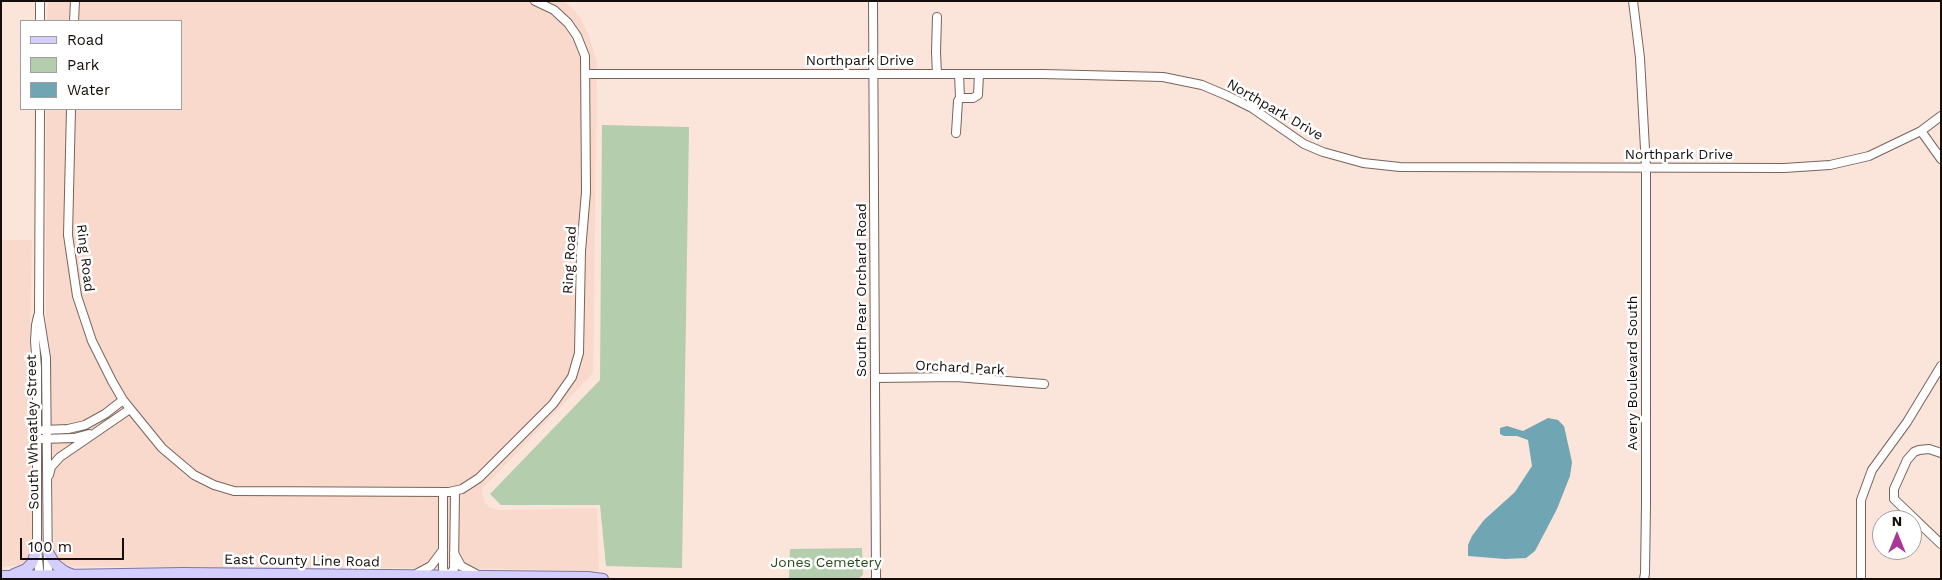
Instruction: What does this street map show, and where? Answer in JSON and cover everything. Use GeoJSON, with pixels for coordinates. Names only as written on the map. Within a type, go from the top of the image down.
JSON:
{"type":"FeatureCollection","features":[{"type":"Feature","properties":{"kind":"main road"},"geometry":{"type":"LineString","coordinates":[[5,576],[30,566],[42,551],[64,571],[74,575]]}},
{"type":"Feature","properties":{"kind":"main road","name":"East County Line Road"},"geometry":{"type":"LineString","coordinates":[[5,576],[183,574],[588,577],[603,579]]}},
{"type":"Feature","properties":{"kind":"street"},"geometry":{"type":"LineString","coordinates":[[40,1],[40,20]]}},
{"type":"Feature","properties":{"kind":"street"},"geometry":{"type":"LineString","coordinates":[[74,20],[75,1]]}},
{"type":"Feature","properties":{"kind":"street","name":"Ring Road"},"geometry":{"type":"LineString","coordinates":[[71,110],[67,223],[72,272],[80,306],[100,358],[123,400],[162,448],[186,470],[204,481],[224,489],[250,492],[443,493],[454,491],[468,486],[485,472],[553,404],[574,371],[580,343],[580,267],[586,192],[586,74],[583,50],[573,29],[554,10],[535,1]]}},
{"type":"Feature","properties":{"kind":"street","name":"South Pear Orchard Road"},"geometry":{"type":"LineString","coordinates":[[873,1],[876,579]]}},
{"type":"Feature","properties":{"kind":"street","name":"Avery Boulevard South"},"geometry":{"type":"LineString","coordinates":[[1634,1],[1640,58],[1646,167],[1646,496],[1644,579]]}},
{"type":"Feature","properties":{"kind":"street"},"geometry":{"type":"LineString","coordinates":[[937,17],[937,74]]}},
{"type":"Feature","properties":{"kind":"street","name":"Northpark Drive"},"geometry":{"type":"LineString","coordinates":[[586,74],[1146,75],[1178,79],[1202,85],[1252,108],[1304,144],[1342,158],[1381,166],[1784,168],[1830,165],[1869,156],[1922,131],[1941,116]]}},
{"type":"Feature","properties":{"kind":"street"},"geometry":{"type":"LineString","coordinates":[[956,133],[958,102],[960,98],[959,74]]}},
{"type":"Feature","properties":{"kind":"street"},"geometry":{"type":"LineString","coordinates":[[960,98],[973,98],[978,95],[980,74]]}},
{"type":"Feature","properties":{"kind":"street","name":"South Wheatley Street"},"geometry":{"type":"LineString","coordinates":[[40,110],[39,314],[46,358],[47,482],[42,551]]}},
{"type":"Feature","properties":{"kind":"street"},"geometry":{"type":"LineString","coordinates":[[1922,131],[1941,159]]}},
{"type":"Feature","properties":{"kind":"street","name":"South Wheatley Street"},"geometry":{"type":"LineString","coordinates":[[39,314],[35,333],[37,440],[44,577]]}},
{"type":"Feature","properties":{"kind":"street"},"geometry":{"type":"LineString","coordinates":[[1861,579],[1861,500],[1872,470],[1907,422],[1941,366]]}},
{"type":"Feature","properties":{"kind":"street","name":"Orchard Park"},"geometry":{"type":"LineString","coordinates":[[875,378],[956,377],[1018,384],[1044,384]]}},
{"type":"Feature","properties":{"kind":"street"},"geometry":{"type":"LineString","coordinates":[[37,430],[68,429],[85,425],[105,414],[123,400]]}},
{"type":"Feature","properties":{"kind":"street"},"geometry":{"type":"LineString","coordinates":[[47,482],[51,467],[57,460],[130,409]]}},
{"type":"Feature","properties":{"kind":"street"},"geometry":{"type":"LineString","coordinates":[[37,440],[84,436],[103,428]]}},
{"type":"Feature","properties":{"kind":"street"},"geometry":{"type":"LineString","coordinates":[[1941,453],[1929,449],[1914,452],[1894,489],[1894,499],[1941,544]]}},
{"type":"Feature","properties":{"kind":"street"},"geometry":{"type":"LineString","coordinates":[[443,493],[443,569],[448,577],[454,569],[454,491]]}},
{"type":"Feature","properties":{"kind":"street"},"geometry":{"type":"LineString","coordinates":[[413,576],[431,566],[443,550]]}},
{"type":"Feature","properties":{"kind":"street"},"geometry":{"type":"LineString","coordinates":[[454,552],[461,566],[480,576]]}},
{"type":"Feature","properties":{"kind":"shaded area"},"geometry":{"type":"Polygon","coordinates":[[[48,1],[563,1],[573,9],[581,19],[589,36],[597,62],[593,373],[482,489],[482,493],[486,504],[491,508],[499,510],[597,508],[599,571],[458,568],[66,566],[57,559],[54,552],[50,349],[46,329],[46,110],[182,110],[182,20],[47,20],[48,1]]]}},
{"type":"Feature","properties":{"kind":"shaded area"},"geometry":{"type":"Polygon","coordinates":[[[1,240],[32,240],[30,342],[32,550],[27,561],[22,565],[1,567],[1,240]]]}},
{"type":"Feature","properties":{"kind":"green space"},"geometry":{"type":"Polygon","coordinates":[[[602,125],[689,127],[682,568],[606,566],[600,505],[501,505],[490,494],[600,380],[602,125]]]}},
{"type":"Feature","properties":{"kind":"green space","name":"Jones Cemetery"},"geometry":{"type":"Polygon","coordinates":[[[862,548],[863,575],[858,579],[789,578],[790,549],[862,548]]]}},
{"type":"Feature","properties":{"kind":"water"},"geometry":{"type":"Polygon","coordinates":[[[1548,418],[1558,420],[1564,426],[1572,462],[1570,476],[1557,509],[1535,551],[1526,558],[1505,559],[1468,556],[1468,545],[1472,536],[1484,520],[1515,492],[1532,466],[1528,440],[1517,436],[1504,436],[1500,434],[1500,428],[1507,426],[1523,431],[1548,418]]]}}]}
